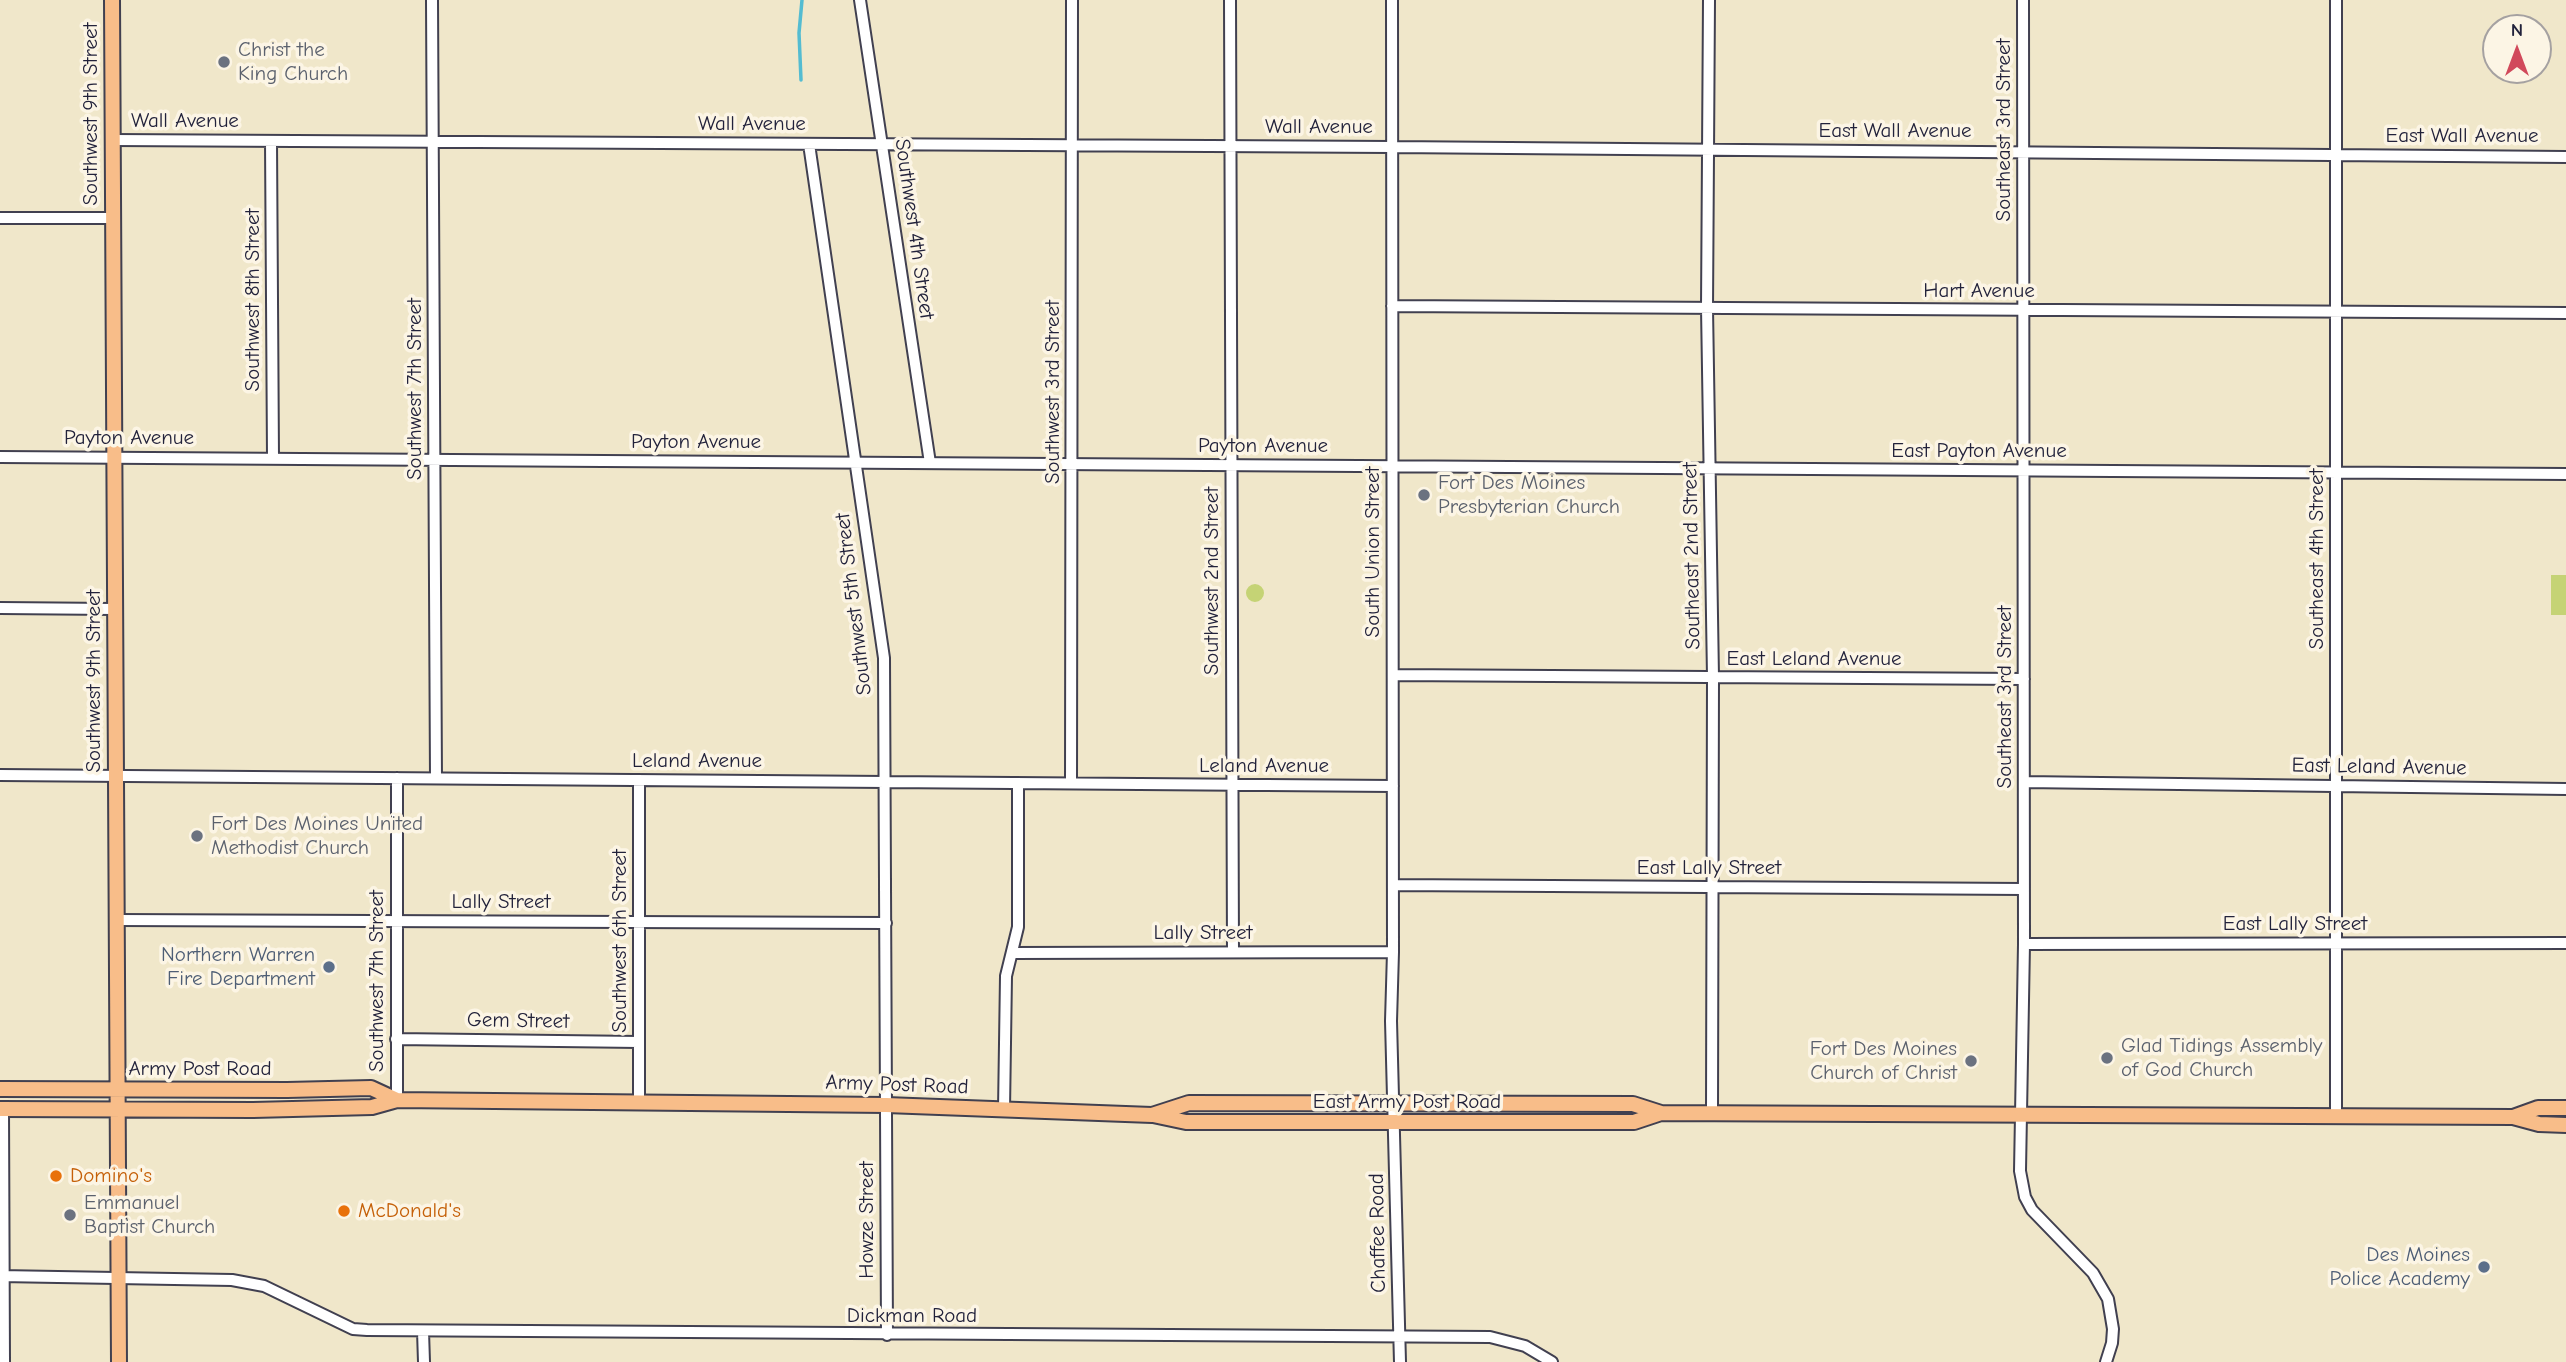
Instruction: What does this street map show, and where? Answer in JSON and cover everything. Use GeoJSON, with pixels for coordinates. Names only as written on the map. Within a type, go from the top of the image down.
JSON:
{"type":"FeatureCollection","features":[{"type":"Feature","properties":{"kind":"main road","name":"Southwest 9th Street"},"geometry":{"type":"LineString","coordinates":[[112,0],[119,1362]]}},
{"type":"Feature","properties":{"kind":"main road","name":"Army Post Road"},"geometry":{"type":"LineString","coordinates":[[0,1089],[371,1088],[397,1100]]}},
{"type":"Feature","properties":{"kind":"main road","name":"Army Post Road"},"geometry":{"type":"LineString","coordinates":[[2,1109],[253,1110],[372,1107],[397,1100],[886,1105],[1152,1115],[1189,1103],[1394,1104]]}},
{"type":"Feature","properties":{"kind":"main road","name":"East Army Post Road"},"geometry":{"type":"LineString","coordinates":[[1394,1104],[1633,1104],[1661,1113]]}},
{"type":"Feature","properties":{"kind":"main road","name":"East Army Post Road"},"geometry":{"type":"LineString","coordinates":[[2513,1117],[2538,1108],[2566,1108]]}},
{"type":"Feature","properties":{"kind":"main road","name":"East Army Post Road"},"geometry":{"type":"LineString","coordinates":[[1152,1115],[1186,1122],[1395,1123],[1634,1122],[1661,1113],[1712,1112],[2513,1117],[2539,1125],[2566,1125]]}},
{"type":"Feature","properties":{"kind":"street","name":"Southwest 7th Street"},"geometry":{"type":"LineString","coordinates":[[432,0],[436,778]]}},
{"type":"Feature","properties":{"kind":"street","name":"Southwest 4th Street"},"geometry":{"type":"LineString","coordinates":[[860,0],[930,463]]}},
{"type":"Feature","properties":{"kind":"street","name":"Southwest 3rd Street"},"geometry":{"type":"LineString","coordinates":[[1071,783],[1072,0]]}},
{"type":"Feature","properties":{"kind":"street","name":"Southwest 2nd Street"},"geometry":{"type":"LineString","coordinates":[[1230,0],[1233,953]]}},
{"type":"Feature","properties":{"kind":"street","name":"South Union Street"},"geometry":{"type":"LineString","coordinates":[[1392,0],[1391,1020],[1394,1104]]}},
{"type":"Feature","properties":{"kind":"street","name":"Southeast 2nd Street"},"geometry":{"type":"LineString","coordinates":[[1709,0],[1707,308],[1713,677],[1712,1112]]}},
{"type":"Feature","properties":{"kind":"street","name":"Southeast 3rd Street"},"geometry":{"type":"LineString","coordinates":[[2023,0],[2024,944],[2020,1171],[2025,1197],[2043,1224],[2088,1267],[2102,1286],[2112,1314],[2113,1329],[2112,1343],[2105,1362]]}},
{"type":"Feature","properties":{"kind":"street","name":"Southeast 4th Street"},"geometry":{"type":"LineString","coordinates":[[2336,0],[2336,1117]]}},
{"type":"Feature","properties":{"kind":"street","name":"Wall Avenue"},"geometry":{"type":"LineString","coordinates":[[112,140],[1392,146]]}},
{"type":"Feature","properties":{"kind":"street","name":"Southwest 8th Street"},"geometry":{"type":"LineString","coordinates":[[271,141],[273,458]]}},
{"type":"Feature","properties":{"kind":"street","name":"Southwest 5th Street"},"geometry":{"type":"LineString","coordinates":[[809,144],[884,658],[886,1105]]}},
{"type":"Feature","properties":{"kind":"street","name":"East Wall Avenue"},"geometry":{"type":"LineString","coordinates":[[1392,146],[2566,157]]}},
{"type":"Feature","properties":{"kind":"street"},"geometry":{"type":"LineString","coordinates":[[0,218],[112,218]]}},
{"type":"Feature","properties":{"kind":"street","name":"Hart Avenue"},"geometry":{"type":"LineString","coordinates":[[1392,306],[2566,313]]}},
{"type":"Feature","properties":{"kind":"street","name":"Payton Avenue"},"geometry":{"type":"LineString","coordinates":[[0,457],[1393,466]]}},
{"type":"Feature","properties":{"kind":"street","name":"East Payton Avenue"},"geometry":{"type":"LineString","coordinates":[[1393,466],[2566,474]]}},
{"type":"Feature","properties":{"kind":"street"},"geometry":{"type":"LineString","coordinates":[[0,608],[114,609]]}},
{"type":"Feature","properties":{"kind":"street","name":"East Leland Avenue"},"geometry":{"type":"LineString","coordinates":[[1393,675],[2024,679]]}},
{"type":"Feature","properties":{"kind":"street","name":"Leland Avenue"},"geometry":{"type":"LineString","coordinates":[[0,775],[1393,786]]}},
{"type":"Feature","properties":{"kind":"street","name":"Southwest 7th Street"},"geometry":{"type":"LineString","coordinates":[[397,778],[397,1100]]}},
{"type":"Feature","properties":{"kind":"street","name":"Southwest 6th Street"},"geometry":{"type":"LineString","coordinates":[[639,780],[639,1103]]}},
{"type":"Feature","properties":{"kind":"street","name":"East Leland Avenue"},"geometry":{"type":"LineString","coordinates":[[2024,782],[2566,789]]}},
{"type":"Feature","properties":{"kind":"street"},"geometry":{"type":"LineString","coordinates":[[1004,1110],[1006,976],[1018,927],[1018,783]]}},
{"type":"Feature","properties":{"kind":"street","name":"East Lally Street"},"geometry":{"type":"LineString","coordinates":[[1393,885],[2024,889]]}},
{"type":"Feature","properties":{"kind":"street","name":"Lally Street"},"geometry":{"type":"LineString","coordinates":[[116,920],[886,923]]}},
{"type":"Feature","properties":{"kind":"street","name":"East Lally Street"},"geometry":{"type":"LineString","coordinates":[[2024,944],[2566,943]]}},
{"type":"Feature","properties":{"kind":"street","name":"Lally Street"},"geometry":{"type":"LineString","coordinates":[[1012,953],[1393,952]]}},
{"type":"Feature","properties":{"kind":"street","name":"Gem Street"},"geometry":{"type":"LineString","coordinates":[[396,1039],[639,1042]]}},
{"type":"Feature","properties":{"kind":"street","name":"Chaffee Road"},"geometry":{"type":"LineString","coordinates":[[1394,1104],[1400,1362]]}},
{"type":"Feature","properties":{"kind":"street","name":"Howze Street"},"geometry":{"type":"LineString","coordinates":[[886,1105],[887,1335]]}},
{"type":"Feature","properties":{"kind":"street"},"geometry":{"type":"LineString","coordinates":[[2,1109],[4,1362]]}},
{"type":"Feature","properties":{"kind":"street","name":"Dickman Road"},"geometry":{"type":"LineString","coordinates":[[2,1276],[232,1280],[264,1286],[353,1329],[887,1335],[1490,1337],[1525,1346],[1552,1362]]}},
{"type":"Feature","properties":{"kind":"street"},"geometry":{"type":"LineString","coordinates":[[423,1331],[424,1362]]}},
{"type":"Feature","properties":{"kind":"green space"},"geometry":{"type":"Polygon","coordinates":[[[2551,575],[2566,575],[2566,615],[2551,615],[2551,575]]]}},
{"type":"Feature","properties":{"kind":"green space"},"geometry":{"type":"Polygon","coordinates":[[[1255,584],[1261,587],[1264,593],[1261,599],[1255,602],[1249,599],[1246,593],[1249,587],[1255,584]]]}},
{"type":"Feature","properties":{"kind":"waterway"},"geometry":{"type":"LineString","coordinates":[[801,80],[799,33],[802,0]]}},
{"type":"Feature","properties":{"kind":"place","name":"Christ the King Church"},"geometry":{"type":"Point","coordinates":[224,62]}},
{"type":"Feature","properties":{"kind":"place","name":"Fort Des Moines Presbyterian Church"},"geometry":{"type":"Point","coordinates":[1424,495]}},
{"type":"Feature","properties":{"kind":"place","name":"Fort Des Moines United Methodist Church"},"geometry":{"type":"Point","coordinates":[197,836]}},
{"type":"Feature","properties":{"kind":"place","name":"Northern Warren Fire Department"},"geometry":{"type":"Point","coordinates":[329,967]}},
{"type":"Feature","properties":{"kind":"place","name":"Glad Tidings Assembly of God Church"},"geometry":{"type":"Point","coordinates":[2107,1058]}},
{"type":"Feature","properties":{"kind":"place","name":"Fort Des Moines Church of Christ"},"geometry":{"type":"Point","coordinates":[1971,1061]}},
{"type":"Feature","properties":{"kind":"place","name":"Domino's"},"geometry":{"type":"Point","coordinates":[56,1176]}},
{"type":"Feature","properties":{"kind":"place","name":"McDonald's"},"geometry":{"type":"Point","coordinates":[344,1211]}},
{"type":"Feature","properties":{"kind":"place","name":"Emmanuel Baptist Church"},"geometry":{"type":"Point","coordinates":[70,1215]}},
{"type":"Feature","properties":{"kind":"place","name":"Des Moines Police Academy"},"geometry":{"type":"Point","coordinates":[2484,1267]}}]}
